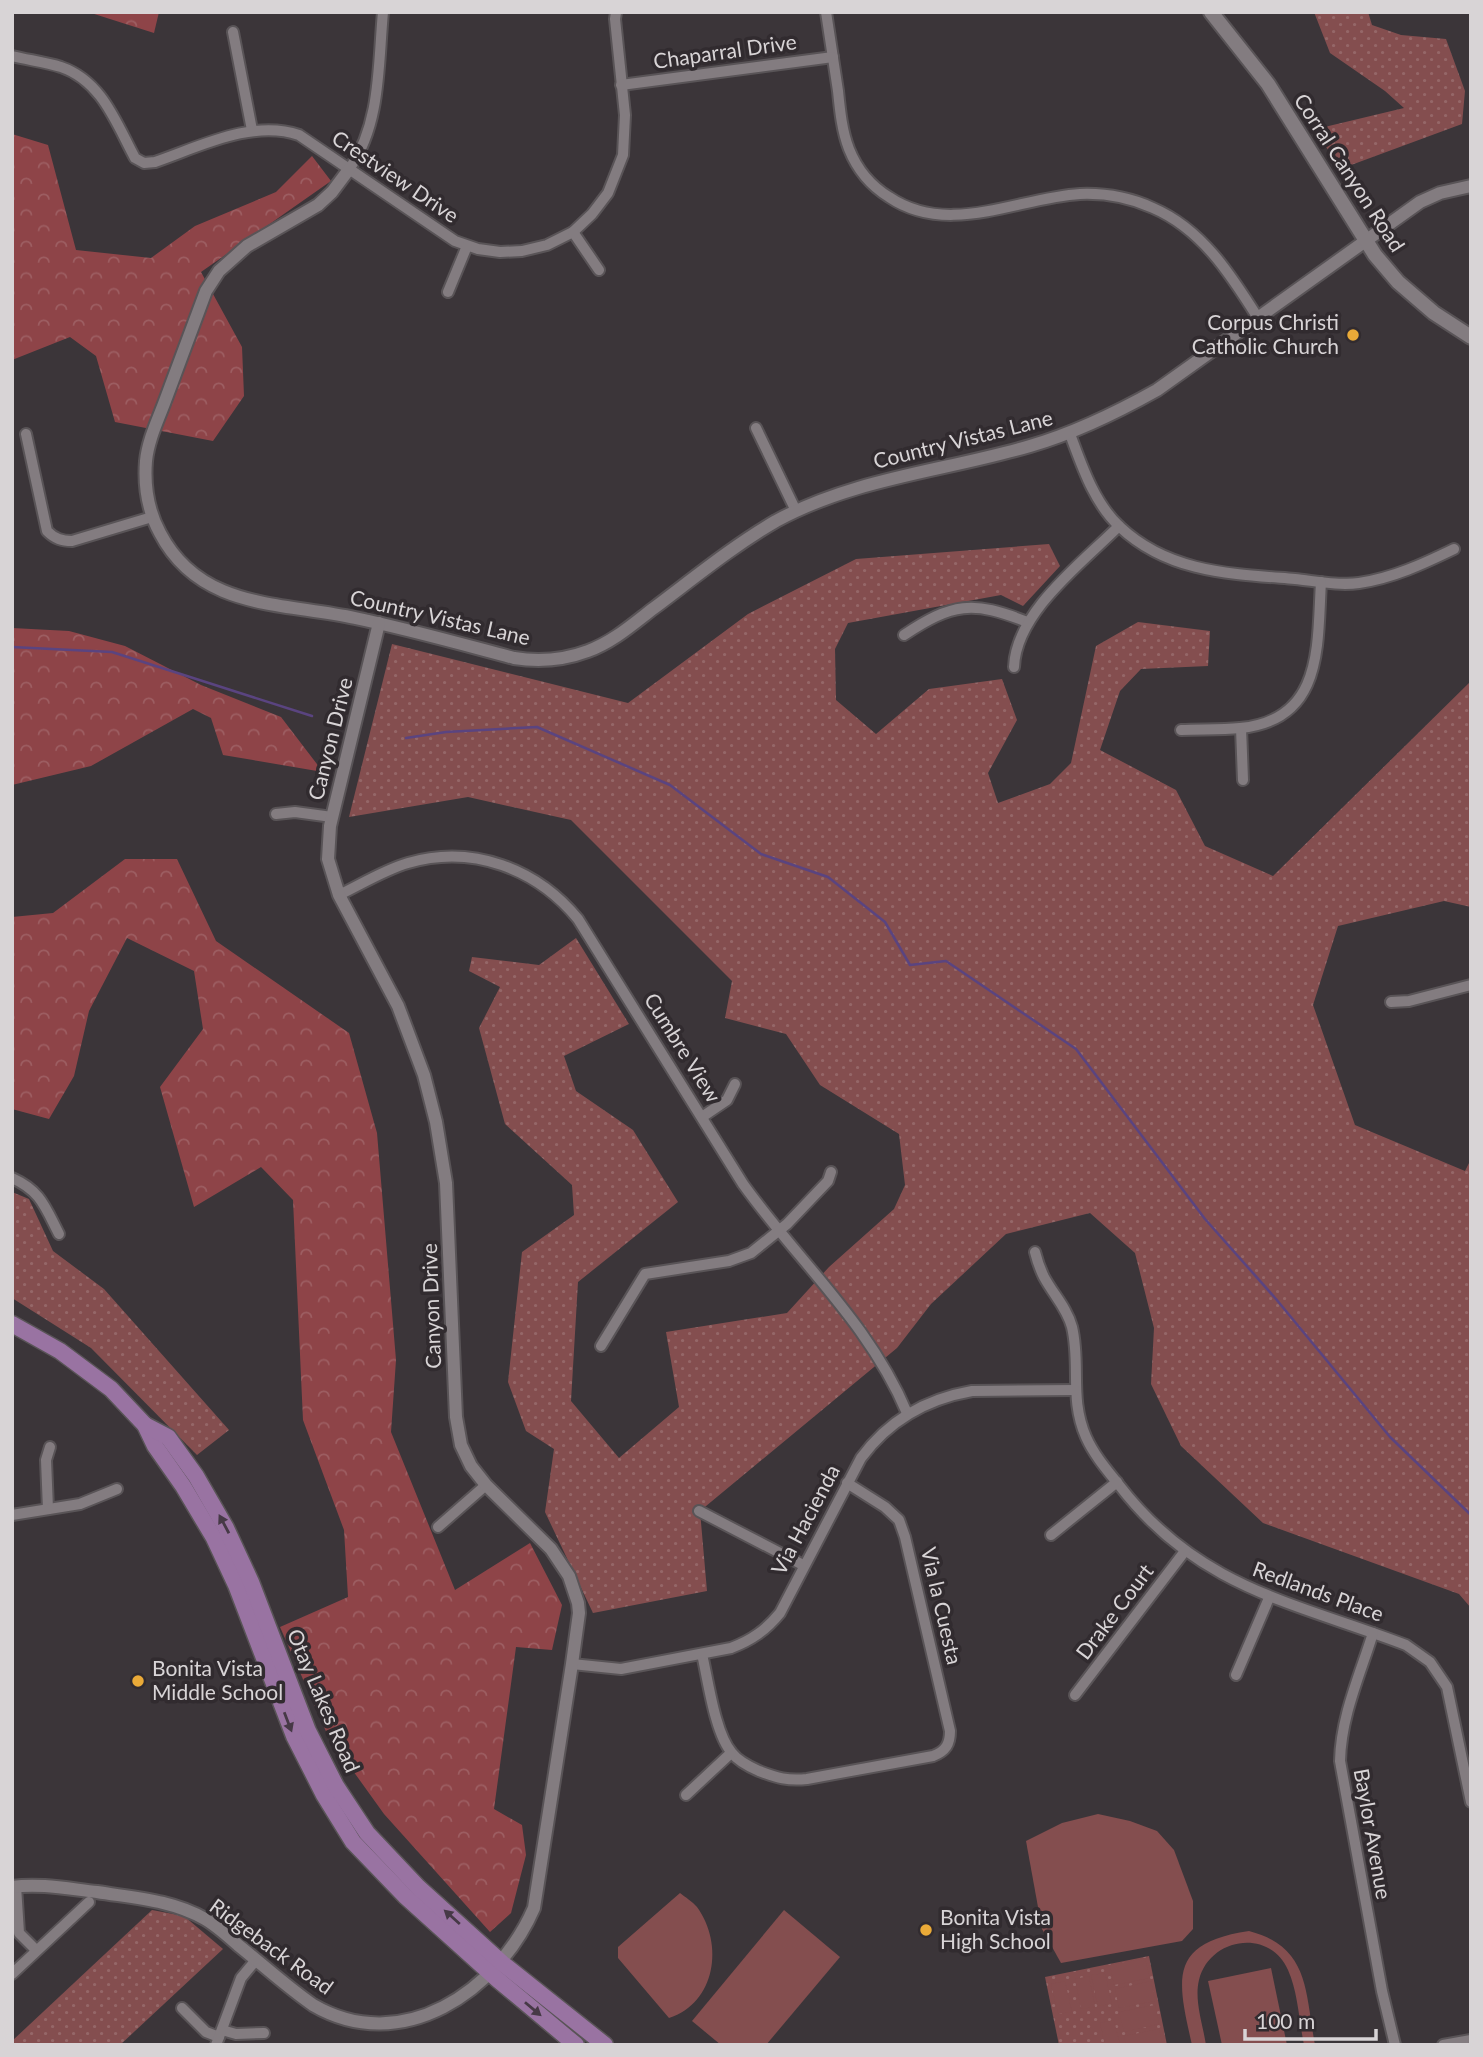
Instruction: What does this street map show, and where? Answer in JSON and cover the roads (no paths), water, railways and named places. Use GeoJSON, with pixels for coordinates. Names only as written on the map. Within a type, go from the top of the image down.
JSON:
{"type":"FeatureCollection","features":[{"type":"Feature","properties":{"kind":"main road","name":"Corral Canyon Road"},"geometry":{"type":"LineString","coordinates":[[1211,12],[1268,84],[1366,241],[1398,282],[1434,313],[1471,337]]}},
{"type":"Feature","properties":{"kind":"main road","name":"Otay Lakes Road"},"geometry":{"type":"LineString","coordinates":[[12,1324],[60,1351],[111,1389],[145,1425],[169,1437],[196,1476],[226,1528],[251,1582],[308,1731],[336,1786],[367,1833],[497,1968],[576,2045]]}},
{"type":"Feature","properties":{"kind":"main road","name":"Otay Lakes Road"},"geometry":{"type":"LineString","coordinates":[[497,1968],[605,2045]]}},
{"type":"Feature","properties":{"kind":"street","name":"Country Vistas Lane"},"geometry":{"type":"LineString","coordinates":[[383,12],[371,125],[350,168],[318,205],[247,246],[219,271],[205,291],[149,446],[145,481],[152,517],[163,540],[178,560],[196,577],[218,590],[254,602],[328,612],[379,623],[514,658],[549,660],[573,656],[614,638],[739,544],[796,511],[853,488],[993,456],[1070,434],[1157,390],[1420,202],[1440,193],[1471,186]]}},
{"type":"Feature","properties":{"kind":"street","name":"Crestview Drive"},"geometry":{"type":"LineString","coordinates":[[12,56],[57,66],[84,79],[106,102],[135,158],[144,163],[155,162],[252,130],[274,129],[299,135],[443,233],[467,246],[522,251],[543,246],[573,232],[601,204],[617,172],[626,129],[616,12]]}},
{"type":"Feature","properties":{"kind":"street"},"geometry":{"type":"LineString","coordinates":[[826,12],[843,129],[850,151],[869,180],[896,202],[926,214],[947,216],[969,215],[1084,194],[1139,202],[1174,219],[1204,243],[1258,318]]}},
{"type":"Feature","properties":{"kind":"street"},"geometry":{"type":"LineString","coordinates":[[233,32],[252,130]]}},
{"type":"Feature","properties":{"kind":"street","name":"Chaparral Drive"},"geometry":{"type":"LineString","coordinates":[[621,85],[833,57]]}},
{"type":"Feature","properties":{"kind":"street"},"geometry":{"type":"LineString","coordinates":[[573,232],[599,270]]}},
{"type":"Feature","properties":{"kind":"street"},"geometry":{"type":"LineString","coordinates":[[448,292],[467,246]]}},
{"type":"Feature","properties":{"kind":"street"},"geometry":{"type":"LineString","coordinates":[[756,428],[796,511]]}},
{"type":"Feature","properties":{"kind":"street"},"geometry":{"type":"LineString","coordinates":[[26,434],[47,531],[52,536],[62,541],[72,541],[152,517]]}},
{"type":"Feature","properties":{"kind":"street"},"geometry":{"type":"LineString","coordinates":[[1070,434],[1086,475],[1107,512],[1119,526],[1157,553],[1189,567],[1220,573],[1355,584],[1410,569],[1454,549]]}},
{"type":"Feature","properties":{"kind":"street"},"geometry":{"type":"LineString","coordinates":[[1014,667],[1027,622],[1059,585],[1119,526]]}},
{"type":"Feature","properties":{"kind":"street"},"geometry":{"type":"LineString","coordinates":[[1181,730],[1241,728],[1264,723],[1284,713],[1309,684],[1317,654],[1321,582]]}},
{"type":"Feature","properties":{"kind":"street"},"geometry":{"type":"LineString","coordinates":[[904,635],[930,618],[952,609],[970,607],[984,608],[1027,622]]}},
{"type":"Feature","properties":{"kind":"street","name":"Canyon Drive"},"geometry":{"type":"LineString","coordinates":[[379,623],[332,817],[327,848],[330,867],[339,895],[398,1006],[429,1091],[446,1179],[456,1417],[461,1446],[471,1466],[486,1485],[542,1539],[569,1576],[579,1613],[534,1908],[519,1938],[497,1968]]}},
{"type":"Feature","properties":{"kind":"street"},"geometry":{"type":"LineString","coordinates":[[1241,728],[1243,780]]}},
{"type":"Feature","properties":{"kind":"street"},"geometry":{"type":"LineString","coordinates":[[276,814],[295,812],[332,817]]}},
{"type":"Feature","properties":{"kind":"street","name":"Cumbre View"},"geometry":{"type":"LineString","coordinates":[[339,895],[407,864],[447,857],[489,860],[514,869],[538,882],[560,899],[578,919],[743,1184],[779,1231],[821,1278],[877,1354],[907,1413]]}},
{"type":"Feature","properties":{"kind":"street"},"geometry":{"type":"LineString","coordinates":[[1391,1002],[1409,1001],[1471,985]]}},
{"type":"Feature","properties":{"kind":"street"},"geometry":{"type":"LineString","coordinates":[[702,1117],[727,1100],[735,1084]]}},
{"type":"Feature","properties":{"kind":"street"},"geometry":{"type":"LineString","coordinates":[[601,1346],[645,1273],[729,1261],[751,1252],[779,1231],[828,1181],[831,1172]]}},
{"type":"Feature","properties":{"kind":"street"},"geometry":{"type":"LineString","coordinates":[[12,1178],[30,1186],[40,1197],[59,1234]]}},
{"type":"Feature","properties":{"kind":"street","name":"Redlands Place"},"geometry":{"type":"LineString","coordinates":[[1035,1252],[1043,1276],[1062,1303],[1072,1325],[1076,1347],[1075,1390],[1087,1439],[1117,1482],[1148,1519],[1185,1551],[1218,1573],[1269,1598],[1415,1649],[1430,1662],[1447,1687],[1471,1802]]}},
{"type":"Feature","properties":{"kind":"street","name":"Via Hacienda"},"geometry":{"type":"LineString","coordinates":[[572,1664],[621,1669],[740,1645],[767,1628],[780,1613],[846,1483],[867,1449],[907,1413],[931,1402],[972,1391],[1075,1390]]}},
{"type":"Feature","properties":{"kind":"street"},"geometry":{"type":"LineString","coordinates":[[48,1510],[46,1460],[50,1447]]}},
{"type":"Feature","properties":{"kind":"street"},"geometry":{"type":"LineString","coordinates":[[1051,1535],[1117,1482]]}},
{"type":"Feature","properties":{"kind":"street","name":"Via la Cuesta"},"geometry":{"type":"LineString","coordinates":[[732,1753],[748,1766],[790,1781],[933,1756],[947,1746],[950,1731],[899,1520],[885,1507],[846,1483]]}},
{"type":"Feature","properties":{"kind":"street"},"geometry":{"type":"LineString","coordinates":[[438,1527],[486,1485]]}},
{"type":"Feature","properties":{"kind":"street"},"geometry":{"type":"LineString","coordinates":[[12,1515],[80,1504],[117,1489]]}},
{"type":"Feature","properties":{"kind":"street"},"geometry":{"type":"LineString","coordinates":[[699,1511],[803,1565]]}},
{"type":"Feature","properties":{"kind":"street","name":"Drake Court"},"geometry":{"type":"LineString","coordinates":[[1075,1695],[1185,1551]]}},
{"type":"Feature","properties":{"kind":"street"},"geometry":{"type":"LineString","coordinates":[[1236,1675],[1269,1598]]}},
{"type":"Feature","properties":{"kind":"street","name":"Baylor Avenue"},"geometry":{"type":"LineString","coordinates":[[1373,1633],[1347,1709],[1341,1735],[1340,1761],[1395,2045]]}},
{"type":"Feature","properties":{"kind":"street"},"geometry":{"type":"LineString","coordinates":[[686,1795],[732,1753],[723,1738],[713,1707],[702,1654]]}},
{"type":"Feature","properties":{"kind":"street"},"geometry":{"type":"LineString","coordinates":[[14,1886],[15,1934],[36,1950]]}},
{"type":"Feature","properties":{"kind":"street","name":"Ridgeback Road"},"geometry":{"type":"LineString","coordinates":[[14,1886],[54,1886],[161,1901],[206,1919],[314,2006],[345,2021],[375,2028],[404,2024],[439,2013],[458,2002],[497,1968]]}},
{"type":"Feature","properties":{"kind":"street"},"geometry":{"type":"LineString","coordinates":[[12,1973],[89,1902]]}},
{"type":"Feature","properties":{"kind":"street"},"geometry":{"type":"LineString","coordinates":[[219,2037],[240,1978],[256,1960]]}},
{"type":"Feature","properties":{"kind":"street"},"geometry":{"type":"LineString","coordinates":[[182,2008],[206,2032],[219,2037],[264,2033]]}},
{"type":"Feature","properties":{"kind":"street"},"geometry":{"type":"LineString","coordinates":[[1443,2045],[1471,2040]]}},
{"type":"Feature","properties":{"kind":"waterway"},"geometry":{"type":"LineString","coordinates":[[12,647],[112,652],[312,716]]}},
{"type":"Feature","properties":{"kind":"waterway"},"geometry":{"type":"LineString","coordinates":[[406,738],[446,732],[537,727],[670,785],[761,854],[828,877],[885,922],[910,965],[946,961],[1076,1049],[1205,1219],[1276,1299],[1390,1437],[1471,1515]]}},
{"type":"Feature","properties":{"kind":"place","name":"Corpus Christi Catholic Church"},"geometry":{"type":"Point","coordinates":[1353,335]}},
{"type":"Feature","properties":{"kind":"place","name":"Bonita Vista Middle School"},"geometry":{"type":"Point","coordinates":[138,1681]}},
{"type":"Feature","properties":{"kind":"place","name":"Bonita Vista High School"},"geometry":{"type":"Point","coordinates":[926,1930]}}]}
